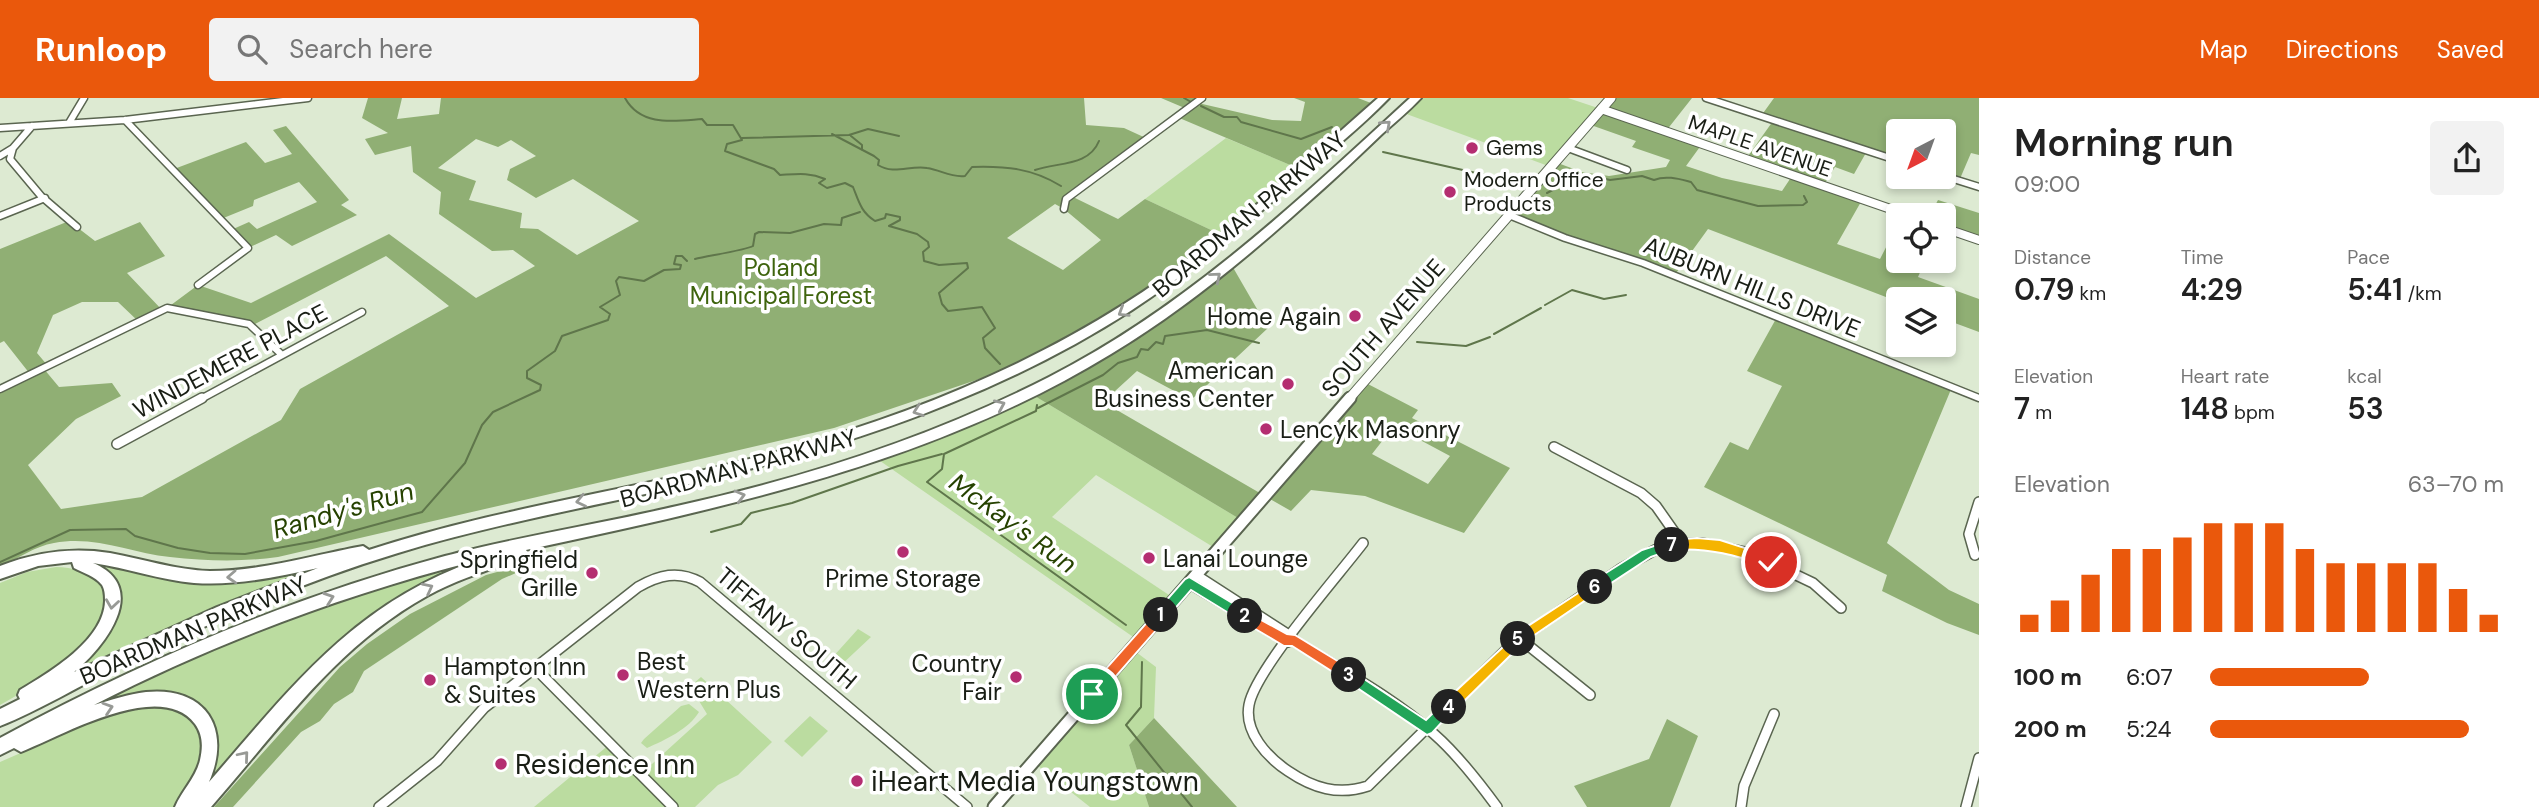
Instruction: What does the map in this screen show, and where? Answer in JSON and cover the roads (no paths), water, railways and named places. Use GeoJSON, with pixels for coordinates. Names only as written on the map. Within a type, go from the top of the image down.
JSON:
{"type":"FeatureCollection","features":[{"type":"Feature","properties":{"kind":"highway","name":"BOARDMAN PARKWAY"},"geometry":{"type":"LineString","coordinates":[[0,719],[106,664],[223,611],[299,582],[419,541],[491,521],[675,482],[802,450],[933,405],[1022,366],[1099,327],[1168,282],[1237,228],[1384,98]]}},
{"type":"Feature","properties":{"kind":"highway","name":"BOARDMAN PARKWAY"},"geometry":{"type":"LineString","coordinates":[[0,747],[59,713],[152,668],[316,603],[483,552],[674,513],[776,486],[873,456],[959,423],[1078,367],[1152,324],[1214,280],[1416,98]]}},
{"type":"Feature","properties":{"kind":"highway"},"geometry":{"type":"LineString","coordinates":[[198,807],[313,676],[355,636],[404,601],[485,562],[674,513]]}},
{"type":"Feature","properties":{"kind":"highway"},"geometry":{"type":"LineString","coordinates":[[0,573],[37,560],[80,556],[182,576],[236,576],[275,572],[419,541]]}},
{"type":"Feature","properties":{"kind":"highway"},"geometry":{"type":"LineString","coordinates":[[0,579],[44,564],[77,563],[95,568],[105,576],[112,587],[114,600],[99,637],[77,660],[48,682],[0,710]]}},
{"type":"Feature","properties":{"kind":"highway"},"geometry":{"type":"LineString","coordinates":[[0,753],[104,709],[144,700],[172,700],[196,711],[204,720],[210,738],[210,755],[203,777],[184,807]]}},
{"type":"Feature","properties":{"kind":"main road","name":"SOUTH AVENUE"},"geometry":{"type":"LineString","coordinates":[[994,807],[1611,98]]}},
{"type":"Feature","properties":{"kind":"street"},"geometry":{"type":"LineString","coordinates":[[69,123],[84,98]]}},
{"type":"Feature","properties":{"kind":"street"},"geometry":{"type":"LineString","coordinates":[[0,128],[125,120],[308,98]]}},
{"type":"Feature","properties":{"kind":"street"},"geometry":{"type":"LineString","coordinates":[[1064,209],[1066,199],[1202,98]]}},
{"type":"Feature","properties":{"kind":"street"},"geometry":{"type":"LineString","coordinates":[[1706,98],[1886,157]]}},
{"type":"Feature","properties":{"kind":"street","name":"MAPLE AVENUE"},"geometry":{"type":"LineString","coordinates":[[1601,109],[1886,207]]}},
{"type":"Feature","properties":{"kind":"street"},"geometry":{"type":"LineString","coordinates":[[125,120],[248,248],[198,285]]}},
{"type":"Feature","properties":{"kind":"street"},"geometry":{"type":"LineString","coordinates":[[0,156],[13,148],[32,126]]}},
{"type":"Feature","properties":{"kind":"street"},"geometry":{"type":"LineString","coordinates":[[13,148],[11,161],[45,198],[77,227]]}},
{"type":"Feature","properties":{"kind":"street"},"geometry":{"type":"LineString","coordinates":[[1568,148],[1627,170]]}},
{"type":"Feature","properties":{"kind":"street"},"geometry":{"type":"LineString","coordinates":[[1956,180],[1979,187]]}},
{"type":"Feature","properties":{"kind":"street"},"geometry":{"type":"LineString","coordinates":[[0,216],[45,198]]}},
{"type":"Feature","properties":{"kind":"street","name":"AUBURN HILLS DRIVE"},"geometry":{"type":"LineString","coordinates":[[1509,215],[1565,238],[1643,263],[1979,398]]}},
{"type":"Feature","properties":{"kind":"street"},"geometry":{"type":"LineString","coordinates":[[1956,232],[1979,240]]}},
{"type":"Feature","properties":{"kind":"street"},"geometry":{"type":"LineString","coordinates":[[0,389],[167,309],[244,322],[281,354]]}},
{"type":"Feature","properties":{"kind":"street","name":"WINDEMERE PLACE"},"geometry":{"type":"LineString","coordinates":[[117,444],[362,312]]}},
{"type":"Feature","properties":{"kind":"street"},"geometry":{"type":"LineString","coordinates":[[1554,447],[1641,493],[1656,506],[1682,543]]}},
{"type":"Feature","properties":{"kind":"street"},"geometry":{"type":"LineString","coordinates":[[1975,555],[1967,541],[1979,502]]}},
{"type":"Feature","properties":{"kind":"street"},"geometry":{"type":"LineString","coordinates":[[1363,543],[1255,686],[1251,697],[1249,717],[1256,738],[1264,750],[1304,782],[1327,791],[1342,793],[1368,786],[1519,638],[1647,553],[1682,543],[1720,545],[1761,557],[1818,585],[1829,592],[1841,608]]}},
{"type":"Feature","properties":{"kind":"street","name":"TIFFANY SOUTH"},"geometry":{"type":"LineString","coordinates":[[379,807],[431,766],[484,708],[534,667],[647,581],[673,573],[688,575],[700,582],[967,807]]}},
{"type":"Feature","properties":{"kind":"street"},"geometry":{"type":"LineString","coordinates":[[1192,579],[1385,698],[1427,728],[1455,755],[1497,807]]}},
{"type":"Feature","properties":{"kind":"street"},"geometry":{"type":"LineString","coordinates":[[1519,638],[1590,695]]}},
{"type":"Feature","properties":{"kind":"street"},"geometry":{"type":"LineString","coordinates":[[534,667],[673,807]]}},
{"type":"Feature","properties":{"kind":"street"},"geometry":{"type":"LineString","coordinates":[[1741,807],[1744,786],[1774,714]]}},
{"type":"Feature","properties":{"kind":"street"},"geometry":{"type":"LineString","coordinates":[[1966,807],[1979,758]]}},
{"type":"Feature","properties":{"kind":"waterway","name":"Randy's Run"},"geometry":{"type":"LineString","coordinates":[[625,98],[640,114],[649,118],[670,121],[702,119],[707,125],[733,125],[742,140],[727,144],[725,151],[774,169],[780,175],[814,175],[825,179],[819,183],[827,188],[845,183],[853,187],[863,210],[870,218],[875,221],[885,218],[886,214],[900,217],[900,220],[889,226],[917,234],[928,242],[929,247],[923,252],[924,261],[939,265],[967,263],[968,268],[939,293],[942,304],[948,311],[982,307],[995,328],[983,338],[985,348],[1000,364]]}},
{"type":"Feature","properties":{"kind":"waterway"},"geometry":{"type":"LineString","coordinates":[[1184,98],[1191,102]]}},
{"type":"Feature","properties":{"kind":"waterway"},"geometry":{"type":"LineString","coordinates":[[1201,106],[1224,117],[1237,117],[1241,122],[1301,139],[1332,127]]}},
{"type":"Feature","properties":{"kind":"waterway"},"geometry":{"type":"LineString","coordinates":[[835,135],[849,135],[868,129],[899,136]]}},
{"type":"Feature","properties":{"kind":"waterway"},"geometry":{"type":"LineString","coordinates":[[742,138],[835,135]]}},
{"type":"Feature","properties":{"kind":"waterway"},"geometry":{"type":"LineString","coordinates":[[835,135],[862,150]]}},
{"type":"Feature","properties":{"kind":"waterway"},"geometry":{"type":"LineString","coordinates":[[851,136],[862,145],[862,150]]}},
{"type":"Feature","properties":{"kind":"waterway"},"geometry":{"type":"LineString","coordinates":[[1035,170],[1081,159],[1088,155],[1099,141]]}},
{"type":"Feature","properties":{"kind":"waterway"},"geometry":{"type":"LineString","coordinates":[[862,150],[879,160],[878,165],[884,168],[896,170],[921,167],[960,176],[965,176],[972,167],[1007,168],[1040,175],[1061,186]]}},
{"type":"Feature","properties":{"kind":"waterway"},"geometry":{"type":"LineString","coordinates":[[1383,152],[1516,182]]}},
{"type":"Feature","properties":{"kind":"waterway"},"geometry":{"type":"LineString","coordinates":[[1547,193],[1583,174],[1610,180],[1642,176],[1654,180],[1677,179],[1691,182],[1697,190],[1758,206],[1803,205],[1807,202],[1804,196]]}},
{"type":"Feature","properties":{"kind":"waterway","name":"Randy's Run"},"geometry":{"type":"LineString","coordinates":[[695,259],[753,246],[755,234],[759,232],[790,233],[824,224],[841,225],[842,218],[860,212]]}},
{"type":"Feature","properties":{"kind":"waterway","name":"Randy's Run"},"geometry":{"type":"LineString","coordinates":[[0,562],[70,530],[126,529],[135,536],[178,548],[210,553],[245,554],[316,541],[422,512],[465,463],[482,425],[493,412],[540,390],[541,385],[527,378],[527,371],[555,351],[562,336],[608,320],[610,314],[600,307],[620,295],[616,281],[619,277],[644,281],[664,270],[680,269],[681,265],[674,264],[676,256],[682,256],[687,261]]}},
{"type":"Feature","properties":{"kind":"waterway"},"geometry":{"type":"LineString","coordinates":[[1545,305],[1572,290],[1604,299],[1626,295]]}},
{"type":"Feature","properties":{"kind":"waterway"},"geometry":{"type":"LineString","coordinates":[[1494,334],[1541,308]]}},
{"type":"Feature","properties":{"kind":"waterway"},"geometry":{"type":"LineString","coordinates":[[1038,408],[1103,375],[1118,363],[1137,357],[1141,349],[1148,350],[1156,342],[1163,344],[1165,336],[1207,330],[1259,343]]}},
{"type":"Feature","properties":{"kind":"waterway"},"geometry":{"type":"LineString","coordinates":[[1417,342],[1466,346],[1490,337]]}},
{"type":"Feature","properties":{"kind":"waterway","name":"McKay's Run"},"geometry":{"type":"LineString","coordinates":[[1037,405],[1036,411],[944,454],[942,469],[927,482],[1126,625]]}},
{"type":"Feature","properties":{"kind":"waterway"},"geometry":{"type":"LineString","coordinates":[[711,532],[741,524],[751,513],[792,503],[898,466],[942,454]]}},
{"type":"Feature","properties":{"kind":"waterway","name":"McKay's Run"},"geometry":{"type":"LineString","coordinates":[[1142,662],[1141,707],[1126,725],[1192,807]]}},
{"type":"Feature","properties":{"kind":"place","name":"Gems"},"geometry":{"type":"Point","coordinates":[1472,148]}},
{"type":"Feature","properties":{"kind":"place","name":"Modern Office Products"},"geometry":{"type":"Point","coordinates":[1450,192]}},
{"type":"Feature","properties":{"kind":"place","name":"Home Again"},"geometry":{"type":"Point","coordinates":[1355,316]}},
{"type":"Feature","properties":{"kind":"place","name":"American Business Center"},"geometry":{"type":"Point","coordinates":[1288,384]}},
{"type":"Feature","properties":{"kind":"place","name":"Lencyk Masonry"},"geometry":{"type":"Point","coordinates":[1266,429]}},
{"type":"Feature","properties":{"kind":"place","name":"Prime Storage"},"geometry":{"type":"Point","coordinates":[903,552]}},
{"type":"Feature","properties":{"kind":"place","name":"Lanai Lounge"},"geometry":{"type":"Point","coordinates":[1149,558]}},
{"type":"Feature","properties":{"kind":"place","name":"Springfield Grille"},"geometry":{"type":"Point","coordinates":[592,573]}},
{"type":"Feature","properties":{"kind":"place","name":"Best Western Plus"},"geometry":{"type":"Point","coordinates":[623,675]}},
{"type":"Feature","properties":{"kind":"place","name":"Country Fair"},"geometry":{"type":"Point","coordinates":[1016,677]}},
{"type":"Feature","properties":{"kind":"place","name":"Hampton Inn & Suites"},"geometry":{"type":"Point","coordinates":[430,680]}},
{"type":"Feature","properties":{"kind":"place","name":"Residence Inn"},"geometry":{"type":"Point","coordinates":[501,764]}},
{"type":"Feature","properties":{"kind":"place","name":"iHeart Media Youngstown"},"geometry":{"type":"Point","coordinates":[857,781]}},
{"type":"Feature","properties":{"kind":"park label","name":"Poland Municipal Forest"},"geometry":{"type":"Point","coordinates":[781,281]}}]}
